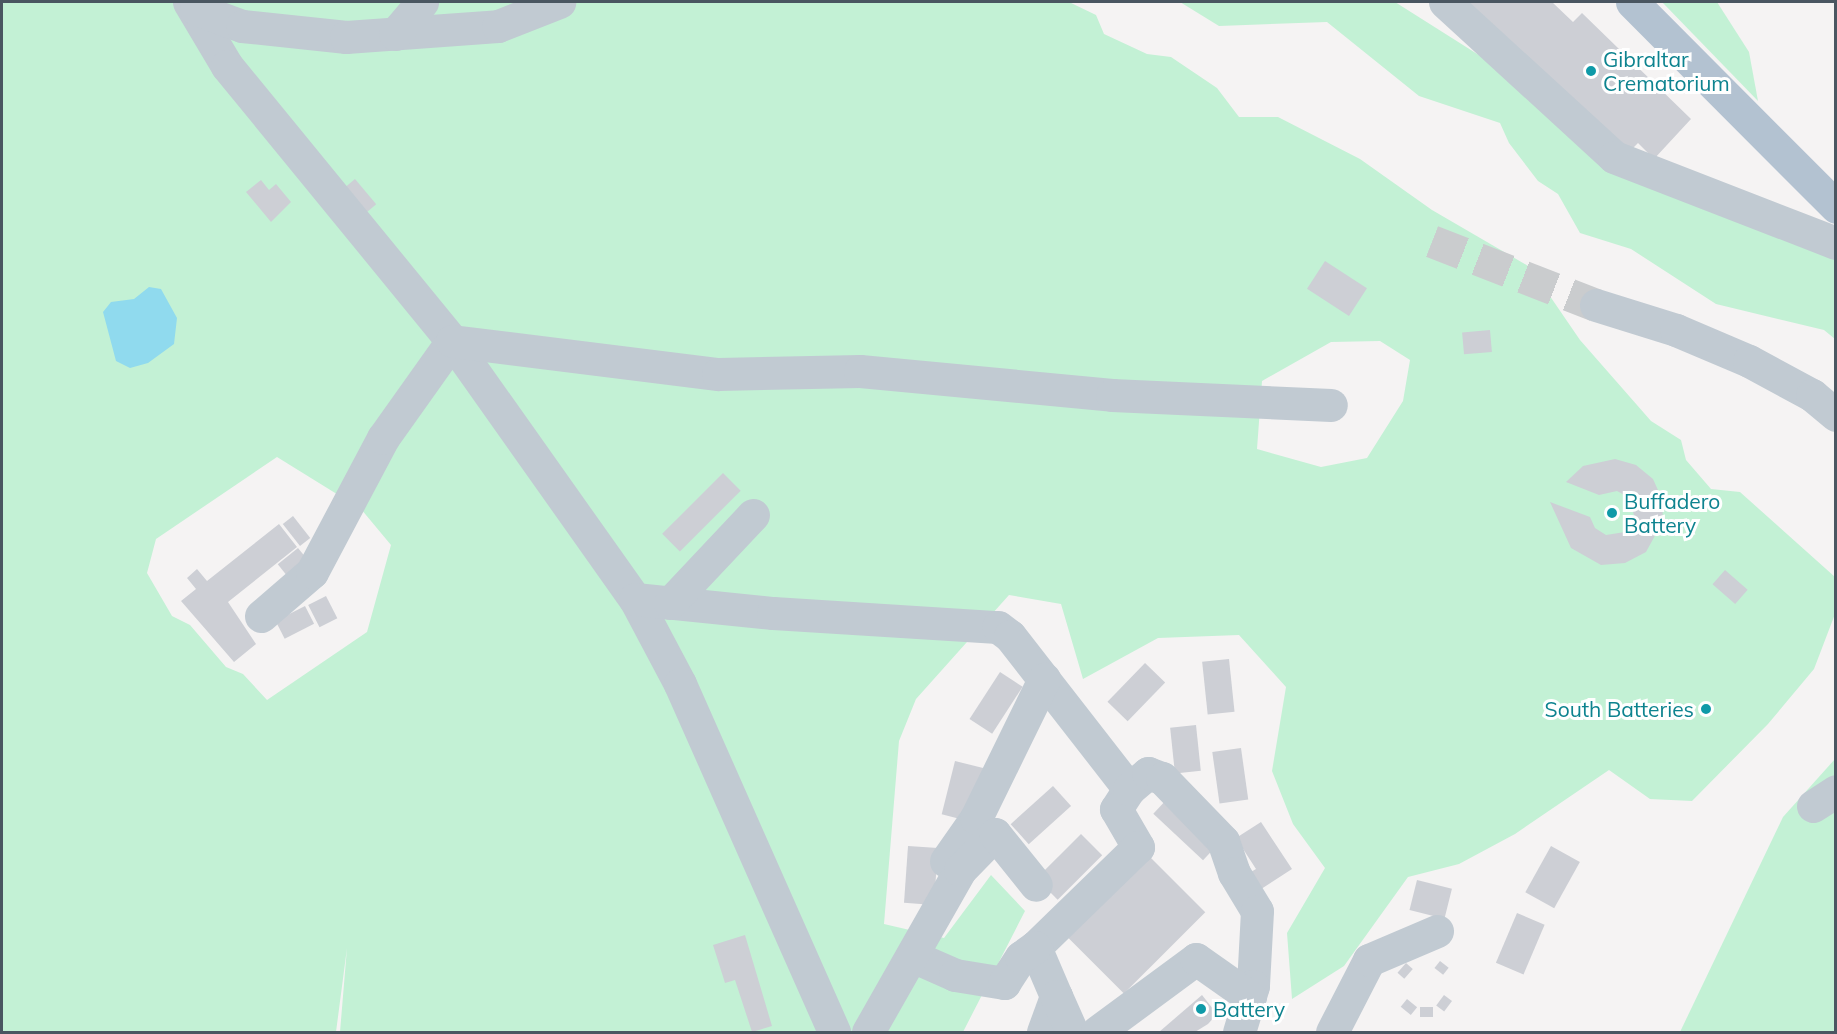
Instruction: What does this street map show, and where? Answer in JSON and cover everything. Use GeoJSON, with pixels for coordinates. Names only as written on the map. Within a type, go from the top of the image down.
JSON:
{"type":"FeatureCollection","features":[{"type":"Feature","properties":{"kind":"main road"},"geometry":{"type":"LineString","coordinates":[[1632,2],[1836,207]]}},
{"type":"Feature","properties":{"kind":"lane"},"geometry":{"type":"LineString","coordinates":[[395,34],[422,2]]}},
{"type":"Feature","properties":{"kind":"lane"},"geometry":{"type":"LineString","coordinates":[[192,5],[242,26],[346,37],[498,26],[559,2]]}},
{"type":"Feature","properties":{"kind":"lane"},"geometry":{"type":"LineString","coordinates":[[1445,2],[1614,157],[1836,243]]}},
{"type":"Feature","properties":{"kind":"lane"},"geometry":{"type":"LineString","coordinates":[[192,5],[227,66],[281,136],[452,340],[635,599],[680,684],[834,1032]]}},
{"type":"Feature","properties":{"kind":"lane"},"geometry":{"type":"LineString","coordinates":[[1596,305],[1676,330],[1749,361],[1812,395],[1836,415]]}},
{"type":"Feature","properties":{"kind":"lane"},"geometry":{"type":"LineString","coordinates":[[452,340],[718,374],[860,371],[1112,395],[1331,405]]}},
{"type":"Feature","properties":{"kind":"lane"},"geometry":{"type":"LineString","coordinates":[[261,616],[312,572],[383,438],[452,340]]}},
{"type":"Feature","properties":{"kind":"lane"},"geometry":{"type":"LineString","coordinates":[[670,603],[753,515]]}},
{"type":"Feature","properties":{"kind":"lane"},"geometry":{"type":"LineString","coordinates":[[635,599],[998,627],[1044,679],[1129,789]]}},
{"type":"Feature","properties":{"kind":"lane"},"geometry":{"type":"LineString","coordinates":[[868,1032],[881,1002],[943,908],[944,865],[986,826],[1044,679]]}},
{"type":"Feature","properties":{"kind":"lane"},"geometry":{"type":"LineString","coordinates":[[912,956],[955,975],[1004,983],[1021,957],[1035,947],[1138,847],[1116,809],[1129,789],[1148,773],[1162,778],[1223,841],[1259,921],[1250,997],[1239,1032]]}},
{"type":"Feature","properties":{"kind":"lane"},"geometry":{"type":"LineString","coordinates":[[986,826],[1036,885]]}},
{"type":"Feature","properties":{"kind":"lane"},"geometry":{"type":"LineString","coordinates":[[1332,1032],[1369,960],[1437,931]]}},
{"type":"Feature","properties":{"kind":"lane"},"geometry":{"type":"LineString","coordinates":[[1035,947],[1072,1032]]}},
{"type":"Feature","properties":{"kind":"lane"},"geometry":{"type":"LineString","coordinates":[[1097,1032],[1196,959],[1250,997]]}},
{"type":"Feature","properties":{"kind":"lane"},"geometry":{"type":"LineString","coordinates":[[1043,1032],[1056,996]]}},
{"type":"Feature","properties":{"kind":"green space"},"geometry":{"type":"Polygon","coordinates":[[[2,2],[1069,2],[1096,15],[1104,34],[1147,54],[1171,57],[1217,88],[1239,117],[1278,117],[1360,159],[1432,210],[1530,267],[1580,340],[1651,421],[1681,440],[1686,460],[1711,489],[1740,492],[1835,577],[1835,614],[1814,669],[1768,724],[1692,801],[1650,799],[1609,770],[1515,834],[1459,864],[1408,877],[1344,966],[1292,999],[1287,933],[1325,868],[1293,824],[1272,771],[1286,687],[1239,635],[1158,638],[1083,679],[1061,604],[1009,595],[916,699],[899,741],[884,924],[944,938],[991,875],[1025,911],[963,1032],[340,1032],[347,948],[336,1032],[2,1032],[2,2]],[[1380,341],[1331,342],[1262,381],[1257,449],[1321,467],[1367,458],[1403,401],[1410,360],[1380,341]],[[277,457],[156,539],[147,573],[172,616],[190,625],[226,667],[243,674],[267,700],[367,632],[391,545],[361,509],[277,457]]]}},
{"type":"Feature","properties":{"kind":"green space"},"geometry":{"type":"Polygon","coordinates":[[[1180,2],[1395,2],[1512,76],[1611,168],[1835,256],[1835,339],[1824,330],[1716,304],[1631,249],[1580,233],[1558,194],[1538,181],[1509,143],[1500,123],[1419,96],[1327,22],[1219,26],[1180,2]]]}},
{"type":"Feature","properties":{"kind":"green space"},"geometry":{"type":"Polygon","coordinates":[[[1662,2],[1717,2],[1749,52],[1758,101],[1662,2]]]}},
{"type":"Feature","properties":{"kind":"green space"},"geometry":{"type":"Polygon","coordinates":[[[1835,759],[1835,1032],[1680,1032],[1783,817],[1835,759]]]}},
{"type":"Feature","properties":{"kind":"water"},"geometry":{"type":"Polygon","coordinates":[[[149,287],[161,289],[177,318],[174,344],[148,363],[130,368],[116,361],[103,312],[111,302],[134,299],[149,287]]]}},
{"type":"Feature","properties":{"kind":"building","name":"Gibraltar Crematorium"},"geometry":{"type":"Polygon","coordinates":[[[1468,2],[1552,2],[1573,22],[1582,13],[1691,119],[1654,159],[1638,143],[1626,155],[1468,2]]]}},
{"type":"Feature","properties":{"kind":"building"},"geometry":{"type":"Polygon","coordinates":[[[355,179],[376,204],[365,213],[344,188],[355,179]]]}},
{"type":"Feature","properties":{"kind":"building"},"geometry":{"type":"Polygon","coordinates":[[[261,180],[269,190],[276,184],[291,202],[271,222],[246,192],[261,180]]]}},
{"type":"Feature","properties":{"kind":"building"},"geometry":{"type":"Polygon","coordinates":[[[1325,261],[1367,288],[1349,316],[1307,289],[1325,261]]]}},
{"type":"Feature","properties":{"kind":"building"},"geometry":{"type":"Polygon","coordinates":[[[1490,330],[1492,352],[1464,354],[1462,332],[1490,330]]]}},
{"type":"Feature","properties":{"kind":"building"},"geometry":{"type":"Polygon","coordinates":[[[1615,459],[1636,465],[1653,479],[1662,499],[1663,521],[1646,552],[1625,563],[1601,565],[1571,548],[1550,502],[1590,517],[1595,528],[1606,535],[1625,532],[1634,515],[1628,497],[1617,491],[1599,495],[1566,482],[1583,466],[1615,459]]]}},
{"type":"Feature","properties":{"kind":"building"},"geometry":{"type":"Polygon","coordinates":[[[723,473],[741,491],[680,551],[662,534],[723,473]]]}},
{"type":"Feature","properties":{"kind":"building"},"geometry":{"type":"Polygon","coordinates":[[[293,516],[310,538],[300,546],[283,524],[293,516]]]}},
{"type":"Feature","properties":{"kind":"building"},"geometry":{"type":"Polygon","coordinates":[[[279,524],[297,547],[228,602],[256,644],[234,662],[181,601],[196,589],[187,578],[197,569],[207,581],[279,524]]]}},
{"type":"Feature","properties":{"kind":"building"},"geometry":{"type":"Polygon","coordinates":[[[298,548],[306,558],[286,574],[278,564],[298,548]]]}},
{"type":"Feature","properties":{"kind":"building"},"geometry":{"type":"Polygon","coordinates":[[[1725,570],[1748,590],[1735,604],[1713,584],[1725,570]]]}},
{"type":"Feature","properties":{"kind":"building"},"geometry":{"type":"Polygon","coordinates":[[[326,596],[337,618],[320,627],[308,605],[326,596]]]}},
{"type":"Feature","properties":{"kind":"building"},"geometry":{"type":"Polygon","coordinates":[[[305,606],[314,624],[285,639],[276,621],[305,606]]]}},
{"type":"Feature","properties":{"kind":"building"},"geometry":{"type":"Polygon","coordinates":[[[1229,659],[1235,712],[1208,715],[1202,662],[1229,659]]]}},
{"type":"Feature","properties":{"kind":"building"},"geometry":{"type":"Polygon","coordinates":[[[1145,663],[1165,682],[1128,721],[1107,702],[1145,663]]]}},
{"type":"Feature","properties":{"kind":"building"},"geometry":{"type":"Polygon","coordinates":[[[1000,672],[1023,687],[992,734],[970,719],[1000,672]]]}},
{"type":"Feature","properties":{"kind":"building"},"geometry":{"type":"Polygon","coordinates":[[[1196,725],[1201,771],[1175,773],[1170,728],[1196,725]]]}},
{"type":"Feature","properties":{"kind":"building"},"geometry":{"type":"Polygon","coordinates":[[[1241,748],[1248,799],[1220,804],[1212,752],[1241,748]]]}},
{"type":"Feature","properties":{"kind":"building"},"geometry":{"type":"Polygon","coordinates":[[[955,761],[983,768],[970,821],[942,814],[955,761]]]}},
{"type":"Feature","properties":{"kind":"building"},"geometry":{"type":"Polygon","coordinates":[[[1053,786],[1071,806],[1029,844],[1011,824],[1053,786]]]}},
{"type":"Feature","properties":{"kind":"building"},"geometry":{"type":"Polygon","coordinates":[[[1169,797],[1219,843],[1203,860],[1153,814],[1169,797]]]}},
{"type":"Feature","properties":{"kind":"building"},"geometry":{"type":"Polygon","coordinates":[[[1261,822],[1292,869],[1255,893],[1244,876],[1256,869],[1236,838],[1261,822]]]}},
{"type":"Feature","properties":{"kind":"building"},"geometry":{"type":"Polygon","coordinates":[[[1081,834],[1102,855],[1058,900],[1036,879],[1081,834]]]}},
{"type":"Feature","properties":{"kind":"building"},"geometry":{"type":"Polygon","coordinates":[[[908,846],[938,848],[934,905],[904,903],[908,846]]]}},
{"type":"Feature","properties":{"kind":"building"},"geometry":{"type":"Polygon","coordinates":[[[1551,846],[1580,862],[1554,908],[1525,892],[1551,846]]]}},
{"type":"Feature","properties":{"kind":"building"},"geometry":{"type":"Polygon","coordinates":[[[1148,855],[1205,912],[1124,994],[1067,936],[1148,855]]]}},
{"type":"Feature","properties":{"kind":"building"},"geometry":{"type":"Polygon","coordinates":[[[1417,880],[1452,889],[1444,919],[1410,910],[1417,880]]]}},
{"type":"Feature","properties":{"kind":"building"},"geometry":{"type":"Polygon","coordinates":[[[1517,913],[1545,925],[1524,974],[1496,963],[1517,913]]]}},
{"type":"Feature","properties":{"kind":"building"},"geometry":{"type":"Polygon","coordinates":[[[745,935],[772,1026],[752,1032],[735,980],[725,983],[713,945],[745,935]]]}},
{"type":"Feature","properties":{"kind":"building"},"geometry":{"type":"Polygon","coordinates":[[[1440,961],[1449,968],[1443,975],[1434,968],[1440,961]]]}},
{"type":"Feature","properties":{"kind":"building"},"geometry":{"type":"Polygon","coordinates":[[[1406,963],[1413,969],[1404,979],[1397,973],[1406,963]]]}},
{"type":"Feature","properties":{"kind":"building","name":"Battery"},"geometry":{"type":"Polygon","coordinates":[[[1202,995],[1217,1014],[1208,1024],[1195,1032],[1159,1032],[1202,995]]]}},
{"type":"Feature","properties":{"kind":"building"},"geometry":{"type":"Polygon","coordinates":[[[1444,995],[1452,1001],[1444,1011],[1436,1005],[1444,995]]]}},
{"type":"Feature","properties":{"kind":"building"},"geometry":{"type":"Polygon","coordinates":[[[1407,999],[1417,1007],[1411,1015],[1401,1007],[1407,999]]]}},
{"type":"Feature","properties":{"kind":"building"},"geometry":{"type":"Polygon","coordinates":[[[1420,1007],[1433,1007],[1433,1017],[1420,1017],[1420,1007]]]}},
{"type":"Feature","properties":{"kind":"tunnel"},"geometry":{"type":"LineString","coordinates":[[1432,241],[1596,305]]}},
{"type":"Feature","properties":{"kind":"place","name":"Gibraltar Crematorium"},"geometry":{"type":"Point","coordinates":[1591,71]}},
{"type":"Feature","properties":{"kind":"place","name":"Buffadero Battery"},"geometry":{"type":"Point","coordinates":[1612,513]}},
{"type":"Feature","properties":{"kind":"place","name":"South Batteries"},"geometry":{"type":"Point","coordinates":[1706,709]}},
{"type":"Feature","properties":{"kind":"place","name":"Battery"},"geometry":{"type":"Point","coordinates":[1201,1009]}}]}
